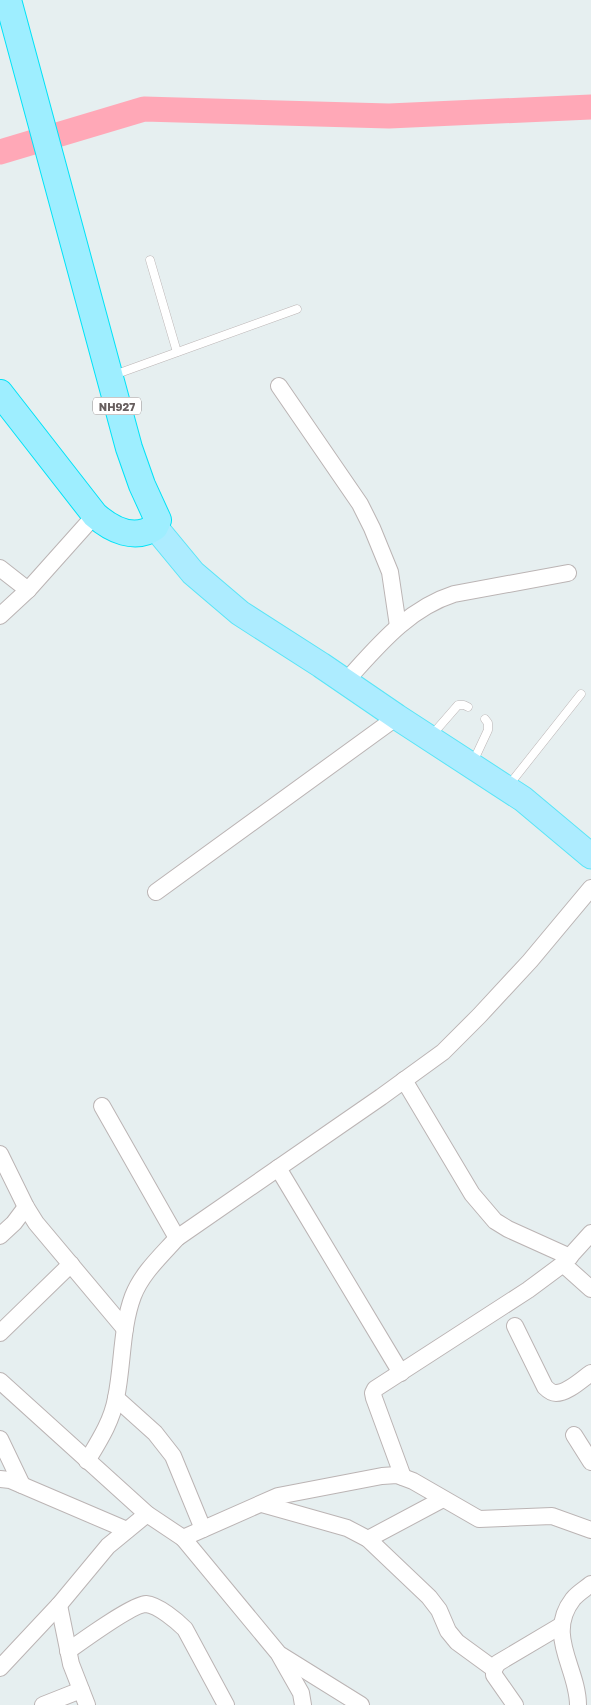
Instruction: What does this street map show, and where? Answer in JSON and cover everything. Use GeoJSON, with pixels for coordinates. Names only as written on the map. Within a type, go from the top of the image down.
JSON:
{"type":"FeatureCollection","features":[{"type":"Feature","properties":{"kind":"highway","name":"NH927"},"geometry":{"type":"LineString","coordinates":[[8,0],[15,33],[129,448],[142,485],[158,520],[155,527]]}},
{"type":"Feature","properties":{"kind":"highway"},"geometry":{"type":"LineString","coordinates":[[0,393],[104,523],[124,533],[143,534],[155,527]]}},
{"type":"Feature","properties":{"kind":"main road"},"geometry":{"type":"LineString","coordinates":[[155,527],[193,573],[240,613],[322,665],[397,717],[523,799],[591,856]]}},
{"type":"Feature","properties":{"kind":"street"},"geometry":{"type":"LineString","coordinates":[[279,386],[360,504],[372,528],[390,572],[398,626]]}},
{"type":"Feature","properties":{"kind":"street"},"geometry":{"type":"LineString","coordinates":[[0,616],[28,590],[96,515]]}},
{"type":"Feature","properties":{"kind":"street"},"geometry":{"type":"LineString","coordinates":[[0,568],[28,590]]}},
{"type":"Feature","properties":{"kind":"street"},"geometry":{"type":"LineString","coordinates":[[345,682],[398,626],[415,613],[446,597],[568,573]]}},
{"type":"Feature","properties":{"kind":"street"},"geometry":{"type":"LineString","coordinates":[[156,892],[397,717]]}},
{"type":"Feature","properties":{"kind":"street"},"geometry":{"type":"LineString","coordinates":[[87,1461],[107,1426],[116,1398],[125,1329],[133,1296],[141,1279],[177,1238],[443,1052],[530,961],[591,888]]}},
{"type":"Feature","properties":{"kind":"street"},"geometry":{"type":"LineString","coordinates":[[404,1080],[472,1194],[495,1221],[508,1230],[566,1260],[591,1289]]}},
{"type":"Feature","properties":{"kind":"street"},"geometry":{"type":"LineString","coordinates":[[102,1106],[177,1238]]}},
{"type":"Feature","properties":{"kind":"street"},"geometry":{"type":"LineString","coordinates":[[0,1154],[36,1223],[125,1329]]}},
{"type":"Feature","properties":{"kind":"street"},"geometry":{"type":"LineString","coordinates":[[278,1168],[401,1373]]}},
{"type":"Feature","properties":{"kind":"street"},"geometry":{"type":"LineString","coordinates":[[0,1236],[14,1223],[26,1207]]}},
{"type":"Feature","properties":{"kind":"street"},"geometry":{"type":"LineString","coordinates":[[403,1477],[373,1393],[375,1389],[496,1312],[566,1260],[591,1233]]}},
{"type":"Feature","properties":{"kind":"street"},"geometry":{"type":"LineString","coordinates":[[0,1333],[71,1264]]}},
{"type":"Feature","properties":{"kind":"street"},"geometry":{"type":"LineString","coordinates":[[515,1326],[545,1388],[557,1393],[568,1389],[591,1372]]}},
{"type":"Feature","properties":{"kind":"street"},"geometry":{"type":"LineString","coordinates":[[0,1381],[147,1514],[183,1538],[279,1654],[300,1693],[304,1705]]}},
{"type":"Feature","properties":{"kind":"street"},"geometry":{"type":"LineString","coordinates":[[116,1398],[155,1433],[170,1451],[203,1529]]}},
{"type":"Feature","properties":{"kind":"street"},"geometry":{"type":"LineString","coordinates":[[574,1434],[591,1462]]}},
{"type":"Feature","properties":{"kind":"street"},"geometry":{"type":"LineString","coordinates":[[0,1439],[22,1485]]}},
{"type":"Feature","properties":{"kind":"street"},"geometry":{"type":"LineString","coordinates":[[183,1538],[278,1496],[382,1476],[398,1475],[413,1481],[479,1519],[552,1516],[591,1530]]}},
{"type":"Feature","properties":{"kind":"street"},"geometry":{"type":"LineString","coordinates":[[0,1479],[10,1480],[127,1530]]}},
{"type":"Feature","properties":{"kind":"street"},"geometry":{"type":"LineString","coordinates":[[368,1539],[444,1499]]}},
{"type":"Feature","properties":{"kind":"street"},"geometry":{"type":"LineString","coordinates":[[262,1504],[348,1528],[368,1539],[429,1597],[439,1610],[448,1631],[457,1642],[494,1669]]}},
{"type":"Feature","properties":{"kind":"street"},"geometry":{"type":"LineString","coordinates":[[0,1668],[59,1605],[108,1546],[147,1514]]}},
{"type":"Feature","properties":{"kind":"street"},"geometry":{"type":"LineString","coordinates":[[578,1705],[576,1684],[564,1651],[562,1625],[567,1608],[574,1598],[591,1584]]}},
{"type":"Feature","properties":{"kind":"street"},"geometry":{"type":"LineString","coordinates":[[43,1705],[84,1698],[71,1664],[59,1605]]}},
{"type":"Feature","properties":{"kind":"street"},"geometry":{"type":"LineString","coordinates":[[68,1650],[138,1606],[152,1606],[176,1620],[185,1629],[226,1705]]}},
{"type":"Feature","properties":{"kind":"street"},"geometry":{"type":"LineString","coordinates":[[511,1703],[494,1675],[494,1669],[498,1663],[562,1625]]}},
{"type":"Feature","properties":{"kind":"street"},"geometry":{"type":"LineString","coordinates":[[279,1654],[361,1705]]}},
{"type":"Feature","properties":{"kind":"lane"},"geometry":{"type":"LineString","coordinates":[[150,260],[177,352]]}},
{"type":"Feature","properties":{"kind":"lane"},"geometry":{"type":"LineString","coordinates":[[109,376],[297,309]]}},
{"type":"Feature","properties":{"kind":"lane"},"geometry":{"type":"LineString","coordinates":[[506,789],[581,694]]}},
{"type":"Feature","properties":{"kind":"lane"},"geometry":{"type":"LineString","coordinates":[[430,738],[458,706],[464,705],[468,707]]}},
{"type":"Feature","properties":{"kind":"lane"},"geometry":{"type":"LineString","coordinates":[[472,766],[488,730],[488,724],[485,719]]}},
{"type":"Feature","properties":{"kind":"waterway"},"geometry":{"type":"LineString","coordinates":[[0,152],[144,109],[389,116],[591,107]]}}]}
